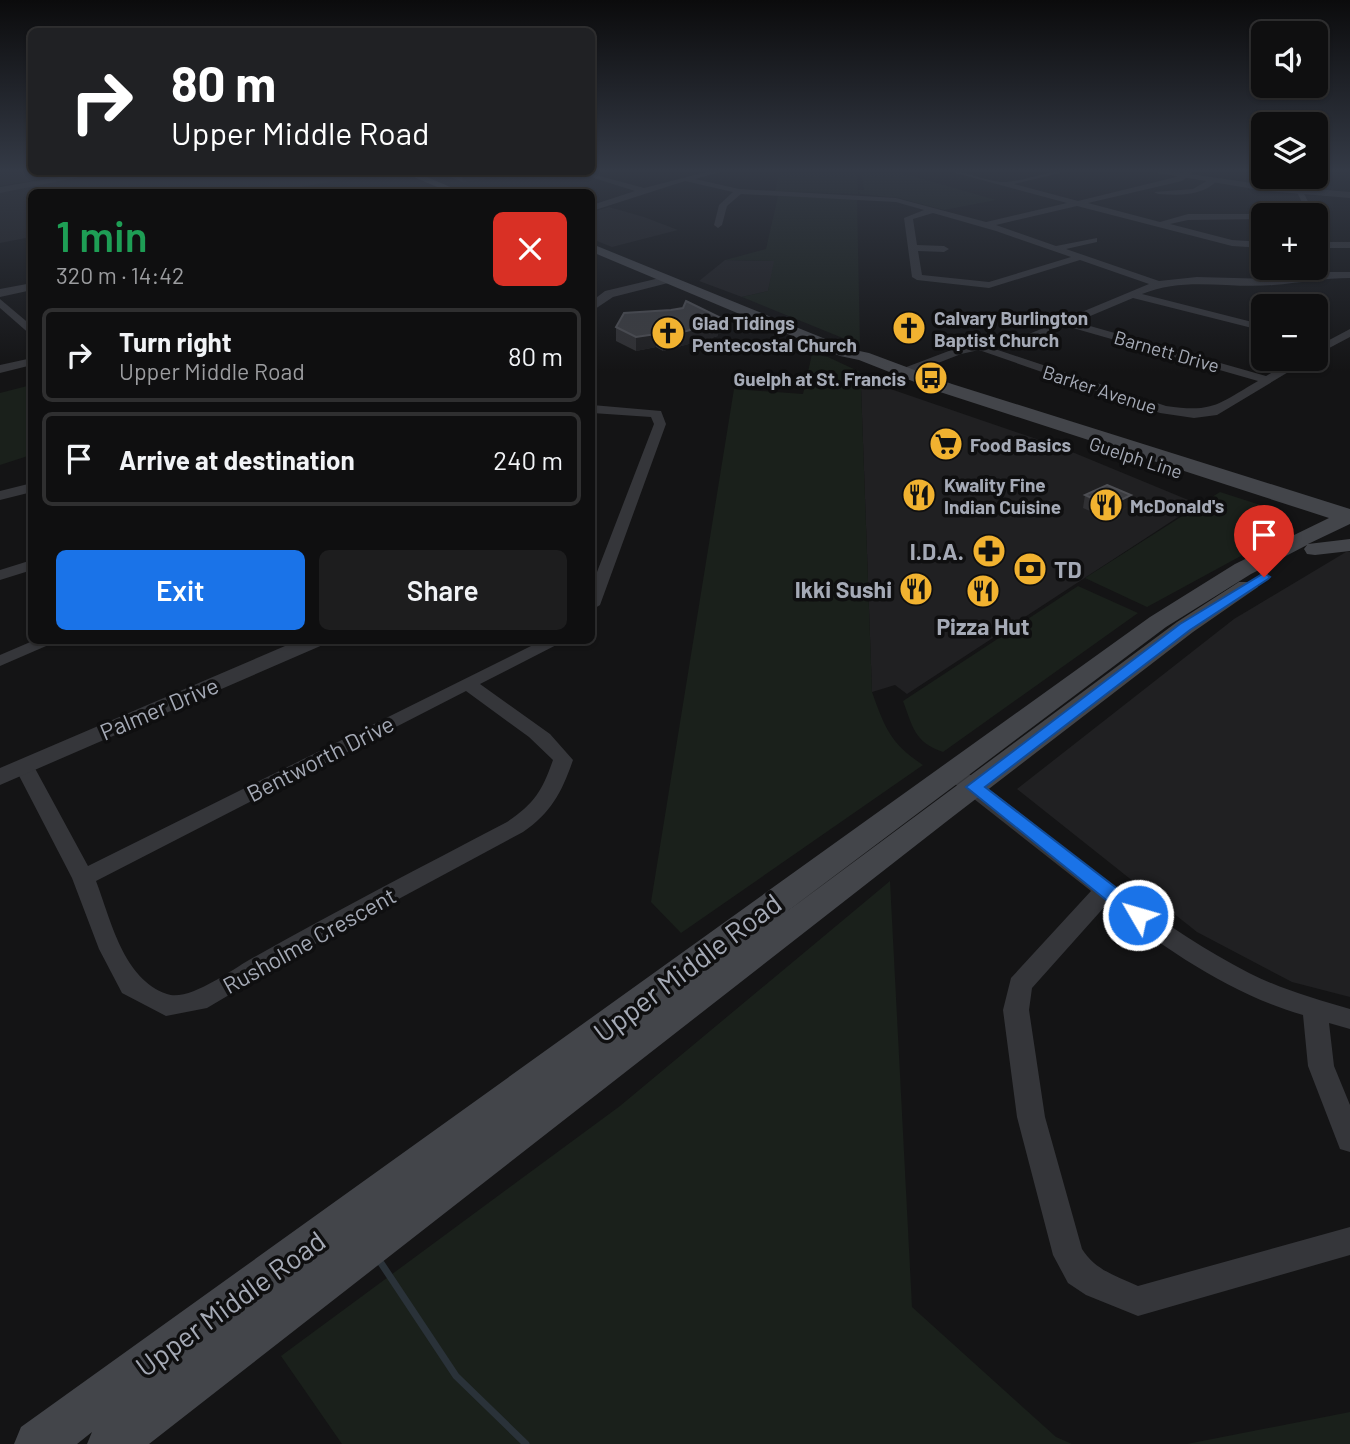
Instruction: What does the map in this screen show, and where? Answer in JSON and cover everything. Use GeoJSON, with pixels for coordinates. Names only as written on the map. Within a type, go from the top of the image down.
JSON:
{"type":"FeatureCollection","features":[{"type":"Feature","properties":{"kind":"main road","name":"Guelph Line"},"geometry":{"type":"LineString","coordinates":[[595,249],[846,353],[849,358],[1085,432],[1289,501]]}},
{"type":"Feature","properties":{"kind":"main road","name":"Guelph Line"},"geometry":{"type":"LineString","coordinates":[[898,374],[1049,429],[1347,519]]}},
{"type":"Feature","properties":{"kind":"main road"},"geometry":{"type":"LineString","coordinates":[[1049,429],[1085,432]]}},
{"type":"Feature","properties":{"kind":"main road"},"geometry":{"type":"LineString","coordinates":[[1289,501],[1301,523],[1306,546],[1350,545]]}},
{"type":"Feature","properties":{"kind":"main road","name":"Upper Middle Road"},"geometry":{"type":"LineString","coordinates":[[38,1444],[964,780],[1347,519]]}},
{"type":"Feature","properties":{"kind":"main road","name":"Upper Middle Road"},"geometry":{"type":"LineString","coordinates":[[111,1444],[964,780]]}},
{"type":"Feature","properties":{"kind":"street"},"geometry":{"type":"LineString","coordinates":[[910,236],[917,277],[989,285],[1078,258]]}},
{"type":"Feature","properties":{"kind":"street"},"geometry":{"type":"LineString","coordinates":[[1017,236],[1158,284]]}},
{"type":"Feature","properties":{"kind":"street"},"geometry":{"type":"LineString","coordinates":[[1207,236],[1232,243],[1251,244]]}},
{"type":"Feature","properties":{"kind":"street"},"geometry":{"type":"LineString","coordinates":[[1053,249],[1094,240]]}},
{"type":"Feature","properties":{"kind":"street"},"geometry":{"type":"LineString","coordinates":[[1328,245],[1350,245]]}},
{"type":"Feature","properties":{"kind":"street"},"geometry":{"type":"LineString","coordinates":[[912,248],[944,249]]}},
{"type":"Feature","properties":{"kind":"street"},"geometry":{"type":"LineString","coordinates":[[898,374],[958,351],[1023,339],[1158,284],[1198,279],[1272,282],[1317,275],[1350,275]]}},
{"type":"Feature","properties":{"kind":"street"},"geometry":{"type":"LineString","coordinates":[[595,305],[610,294],[668,280]]}},
{"type":"Feature","properties":{"kind":"street"},"geometry":{"type":"LineString","coordinates":[[0,293],[28,287]]}},
{"type":"Feature","properties":{"kind":"street"},"geometry":{"type":"LineString","coordinates":[[1133,295],[1251,324]]}},
{"type":"Feature","properties":{"kind":"street"},"geometry":{"type":"LineString","coordinates":[[0,302],[16,325],[28,331]]}},
{"type":"Feature","properties":{"kind":"street","name":"Barnett Drive"},"geometry":{"type":"LineString","coordinates":[[1066,323],[1268,380]]}},
{"type":"Feature","properties":{"kind":"street"},"geometry":{"type":"LineString","coordinates":[[1329,344],[1350,332]]}},
{"type":"Feature","properties":{"kind":"street","name":"Barker Avenue"},"geometry":{"type":"LineString","coordinates":[[980,346],[1001,356],[1181,414],[1213,412],[1268,380]]}},
{"type":"Feature","properties":{"kind":"street"},"geometry":{"type":"LineString","coordinates":[[0,369],[28,362]]}},
{"type":"Feature","properties":{"kind":"street"},"geometry":{"type":"LineString","coordinates":[[1268,380],[1283,371]]}},
{"type":"Feature","properties":{"kind":"street"},"geometry":{"type":"LineString","coordinates":[[595,409],[656,414],[660,424],[595,597]]}},
{"type":"Feature","properties":{"kind":"street"},"geometry":{"type":"LineString","coordinates":[[0,496],[28,488]]}},
{"type":"Feature","properties":{"kind":"street"},"geometry":{"type":"LineString","coordinates":[[0,575],[28,566]]}},
{"type":"Feature","properties":{"kind":"street"},"geometry":{"type":"LineString","coordinates":[[0,661],[42,644]]}},
{"type":"Feature","properties":{"kind":"street","name":"Palmer Drive"},"geometry":{"type":"LineString","coordinates":[[0,776],[309,644]]}},
{"type":"Feature","properties":{"kind":"street","name":"Bentworth Drive"},"geometry":{"type":"LineString","coordinates":[[83,878],[467,683],[550,644]]}},
{"type":"Feature","properties":{"kind":"street","name":"Rusholme Crescent"},"geometry":{"type":"LineString","coordinates":[[24,766],[83,878],[111,948],[131,986],[166,1006],[198,1001],[307,938],[515,827],[535,814],[548,801],[563,760],[553,746],[537,732],[501,710],[467,683]]}},
{"type":"Feature","properties":{"kind":"street"},"geometry":{"type":"LineString","coordinates":[[964,780],[1154,928],[1234,978],[1315,1012],[1350,1019]]}},
{"type":"Feature","properties":{"kind":"street"},"geometry":{"type":"LineString","coordinates":[[1105,890],[1020,985],[1016,1010],[1031,1117],[1068,1255],[1079,1272],[1097,1284],[1138,1301],[1350,1241]]}},
{"type":"Feature","properties":{"kind":"street"},"geometry":{"type":"LineString","coordinates":[[1315,1012],[1321,1066],[1350,1140]]}},
{"type":"Feature","properties":{"kind":"shaded area"},"geometry":{"type":"Polygon","coordinates":[[[0,236],[28,236],[28,238],[0,243],[0,236]]]}},
{"type":"Feature","properties":{"kind":"shaded area"},"geometry":{"type":"Polygon","coordinates":[[[595,236],[653,236],[612,247],[595,240],[595,236]]]}},
{"type":"Feature","properties":{"kind":"shaded area"},"geometry":{"type":"Polygon","coordinates":[[[769,236],[858,236],[860,345],[742,297],[768,291],[774,261],[725,260],[766,249],[769,236]]]}},
{"type":"Feature","properties":{"kind":"shaded area"},"geometry":{"type":"Polygon","coordinates":[[[725,260],[775,261],[768,291],[742,297],[699,281],[725,260]]]}},
{"type":"Feature","properties":{"kind":"shaded area"},"geometry":{"type":"Polygon","coordinates":[[[812,354],[828,357],[877,380],[861,387],[872,692],[890,734],[923,765],[681,933],[651,902],[734,389],[803,394],[812,354]]]}},
{"type":"Feature","properties":{"kind":"shaded area"},"geometry":{"type":"Polygon","coordinates":[[[873,383],[1060,447],[1198,504],[907,694],[895,685],[872,692],[861,387],[873,383]]]}},
{"type":"Feature","properties":{"kind":"shaded area"},"geometry":{"type":"Polygon","coordinates":[[[28,386],[28,456],[0,465],[0,393],[28,386]]]}},
{"type":"Feature","properties":{"kind":"shaded area"},"geometry":{"type":"Polygon","coordinates":[[[1220,492],[1282,512],[1289,518],[1292,528],[1147,607],[1085,578],[1220,492]]]}},
{"type":"Feature","properties":{"kind":"shaded area"},"geometry":{"type":"Polygon","coordinates":[[[1350,552],[1350,997],[1292,982],[1197,932],[1017,789],[1234,619],[1350,552]]]}},
{"type":"Feature","properties":{"kind":"shaded area"},"geometry":{"type":"Polygon","coordinates":[[[1078,586],[1138,613],[943,752],[920,738],[912,726],[903,701],[1078,586]]]}},
{"type":"Feature","properties":{"kind":"shaded area"},"geometry":{"type":"Polygon","coordinates":[[[890,881],[912,1307],[1056,1437],[1072,1444],[342,1444],[281,1356],[620,1106],[890,881]]]}},
{"type":"Feature","properties":{"kind":"shaded area"},"geometry":{"type":"Polygon","coordinates":[[[1350,1412],[1350,1444],[1187,1444],[1350,1412]]]}},
{"type":"Feature","properties":{"kind":"building"},"geometry":{"type":"Polygon","coordinates":[[[686,301],[719,317],[713,319],[718,323],[663,337],[656,334],[636,337],[616,327],[624,313],[683,308],[686,301]]]}},
{"type":"Feature","properties":{"kind":"building"},"geometry":{"type":"Polygon","coordinates":[[[1107,485],[1131,495],[1109,506],[1085,495],[1107,485]]]}},
{"type":"Feature","properties":{"kind":"waterway"},"geometry":{"type":"LineString","coordinates":[[379,1260],[456,1376],[526,1444]]}},
{"type":"Feature","properties":{"kind":"place","name":"Calvary Burlington Baptist Church"},"geometry":{"type":"Point","coordinates":[909,328]}},
{"type":"Feature","properties":{"kind":"place","name":"Glad Tidings Pentecostal Church"},"geometry":{"type":"Point","coordinates":[668,333]}},
{"type":"Feature","properties":{"kind":"place","name":"Guelph at St. Francis"},"geometry":{"type":"Point","coordinates":[931,378]}},
{"type":"Feature","properties":{"kind":"place","name":"Food Basics"},"geometry":{"type":"Point","coordinates":[946,444]}},
{"type":"Feature","properties":{"kind":"place","name":"Kwality Fine Indian Cuisine"},"geometry":{"type":"Point","coordinates":[919,495]}},
{"type":"Feature","properties":{"kind":"place","name":"McDonald's"},"geometry":{"type":"Point","coordinates":[1106,505]}},
{"type":"Feature","properties":{"kind":"place","name":"I.D.A."},"geometry":{"type":"Point","coordinates":[989,551]}},
{"type":"Feature","properties":{"kind":"place","name":"TD"},"geometry":{"type":"Point","coordinates":[1030,569]}},
{"type":"Feature","properties":{"kind":"place","name":"Ikki Sushi"},"geometry":{"type":"Point","coordinates":[916,589]}},
{"type":"Feature","properties":{"kind":"place","name":"Pizza Hut"},"geometry":{"type":"Point","coordinates":[983,591]}},
{"type":"Feature","properties":{"kind":"route"},"geometry":{"type":"LineString","coordinates":[[1138,915],[974,787],[1185,627],[1264,577]]}}]}
